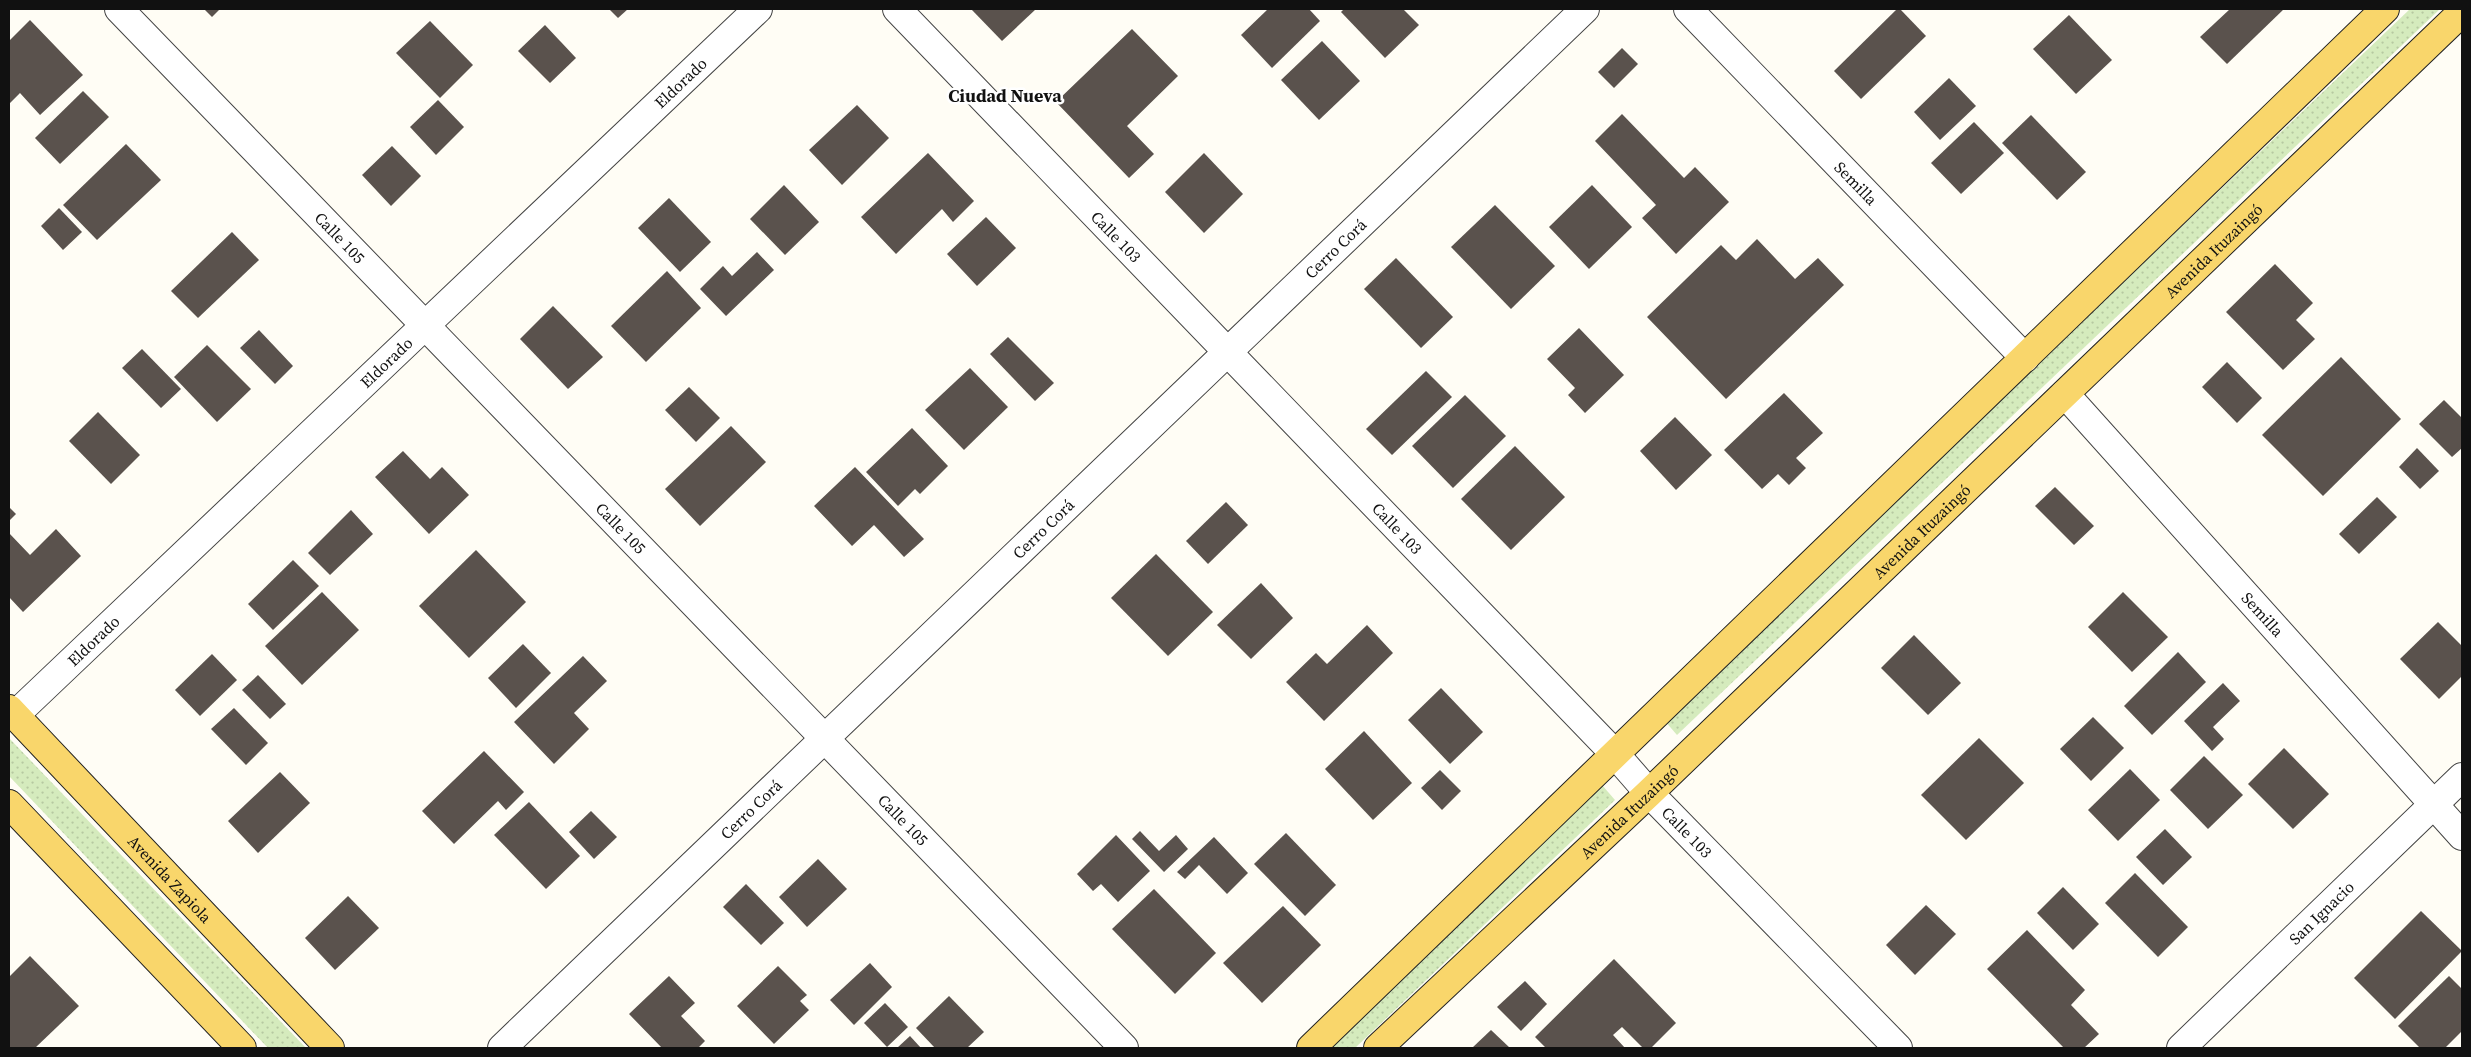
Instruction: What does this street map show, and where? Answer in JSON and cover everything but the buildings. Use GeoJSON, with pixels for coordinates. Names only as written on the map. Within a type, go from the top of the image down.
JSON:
{"type":"FeatureCollection","features":[{"type":"Feature","properties":{"kind":"main road"},"geometry":{"type":"LineString","coordinates":[[1311,1048],[2385,9]]}},
{"type":"Feature","properties":{"kind":"main road","name":"Avenida Ituzaingó"},"geometry":{"type":"LineString","coordinates":[[1378,1048],[1649,793],[2462,12]]}},
{"type":"Feature","properties":{"kind":"main road","name":"Avenida Zapiola"},"geometry":{"type":"LineString","coordinates":[[12,712],[330,1048]]}},
{"type":"Feature","properties":{"kind":"main road"},"geometry":{"type":"LineString","coordinates":[[9,804],[242,1048]]}},
{"type":"Feature","properties":{"kind":"street","name":"Calle 105"},"geometry":{"type":"LineString","coordinates":[[120,9],[1124,1048]]}},
{"type":"Feature","properties":{"kind":"street","name":"Eldorado"},"geometry":{"type":"LineString","coordinates":[[12,712],[426,324],[758,9]]}},
{"type":"Feature","properties":{"kind":"street","name":"Calle 103"},"geometry":{"type":"LineString","coordinates":[[897,9],[1616,754],[1649,793],[1898,1048]]}},
{"type":"Feature","properties":{"kind":"street","name":"Cerro Corá"},"geometry":{"type":"LineString","coordinates":[[502,1048],[1585,9]]}},
{"type":"Feature","properties":{"kind":"street","name":"Semilla"},"geometry":{"type":"LineString","coordinates":[[1688,9],[2025,358]]}},
{"type":"Feature","properties":{"kind":"street","name":"Semilla"},"geometry":{"type":"LineString","coordinates":[[2064,394],[2462,836]]}},
{"type":"Feature","properties":{"kind":"street","name":"San Ignacio"},"geometry":{"type":"LineString","coordinates":[[2181,1048],[2462,777]]}},
{"type":"Feature","properties":{"kind":"green space"},"geometry":{"type":"Polygon","coordinates":[[[2410,9],[2440,9],[1677,735],[1664,720],[2410,9]]]}},
{"type":"Feature","properties":{"kind":"green space"},"geometry":{"type":"Polygon","coordinates":[[[9,738],[306,1048],[268,1048],[9,776],[9,738]]]}},
{"type":"Feature","properties":{"kind":"green space"},"geometry":{"type":"Polygon","coordinates":[[[1602,785],[1615,800],[1355,1048],[1325,1048],[1602,785]]]}},
{"type":"Feature","properties":{"kind":"district","name":"Ciudad Nueva"},"geometry":{"type":"Point","coordinates":[1005,95]}}]}
